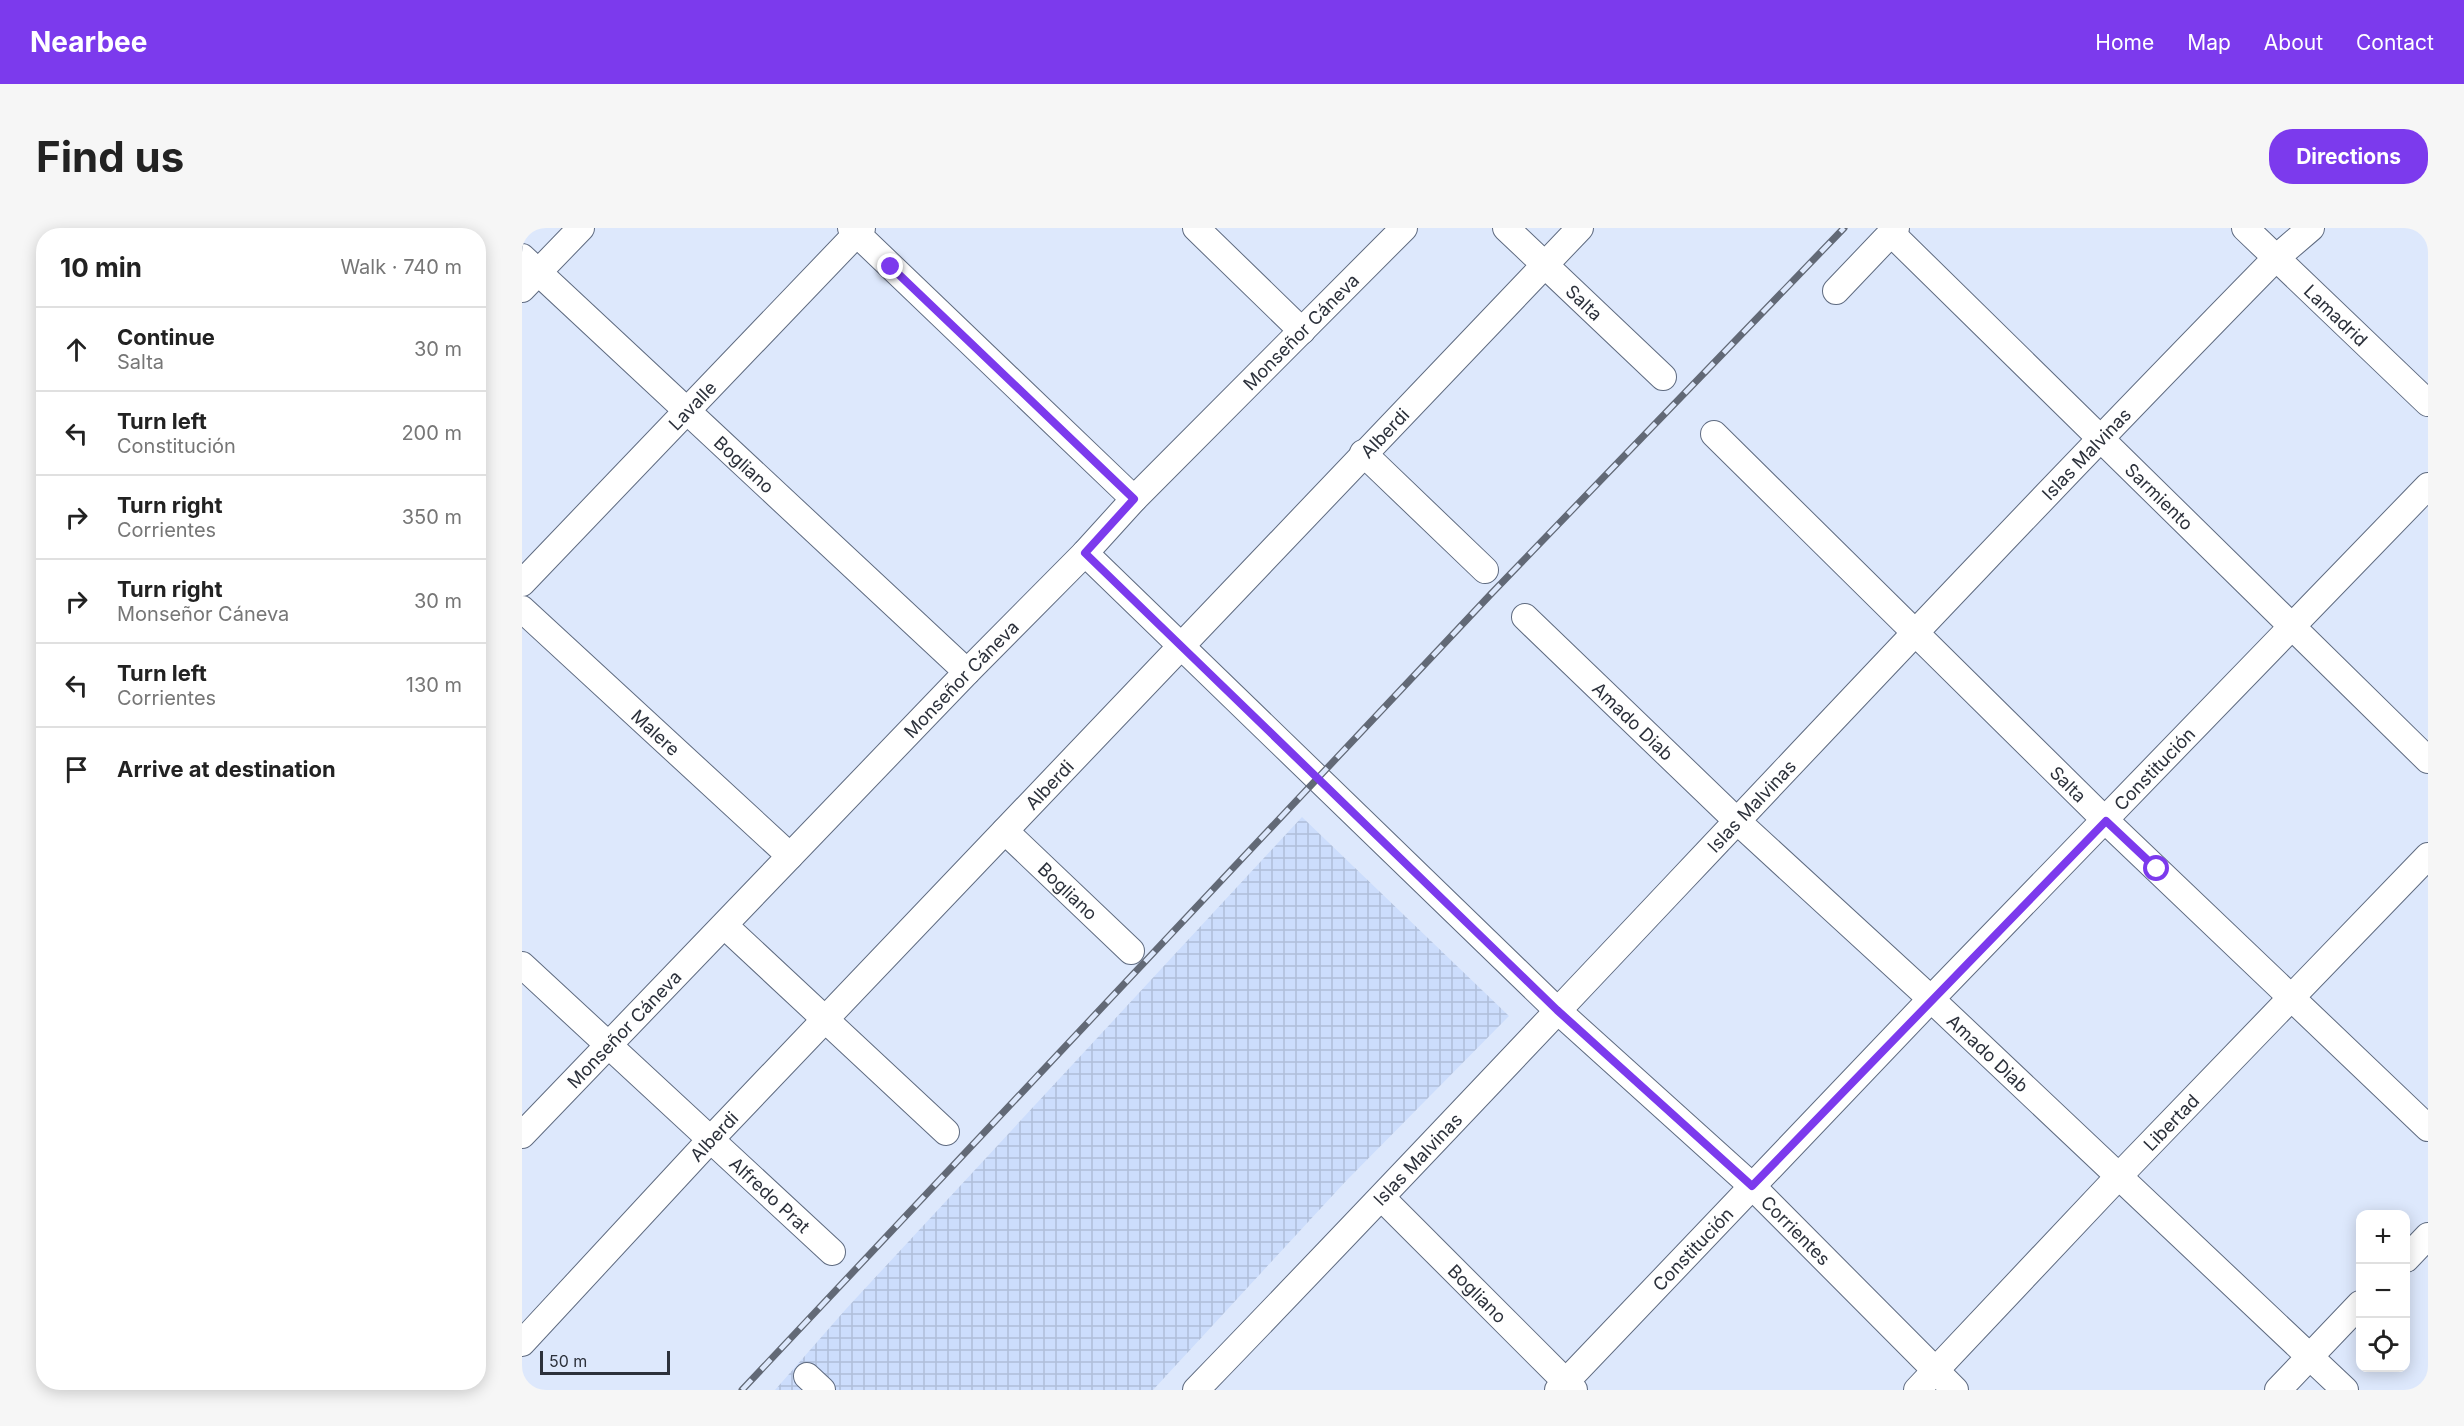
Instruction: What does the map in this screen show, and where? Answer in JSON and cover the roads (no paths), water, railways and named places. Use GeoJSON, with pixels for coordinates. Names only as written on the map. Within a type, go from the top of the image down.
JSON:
{"type":"FeatureCollection","features":[{"type":"Feature","properties":{"kind":"street"},"geometry":{"type":"LineString","coordinates":[[527,273],[581,228]]}},
{"type":"Feature","properties":{"kind":"street"},"geometry":{"type":"LineString","coordinates":[[1196,228],[1302,331]]}},
{"type":"Feature","properties":{"kind":"street","name":"Monseñor Cáneva"},"geometry":{"type":"LineString","coordinates":[[522,1135],[967,672],[1085,553],[1134,499],[1404,228]]}},
{"type":"Feature","properties":{"kind":"street","name":"Salta"},"geometry":{"type":"LineString","coordinates":[[1506,228],[1663,377]]}},
{"type":"Feature","properties":{"kind":"street","name":"Alberdi"},"geometry":{"type":"LineString","coordinates":[[522,1343],[710,1140],[1580,228]]}},
{"type":"Feature","properties":{"kind":"street","name":"Lamadrid"},"geometry":{"type":"LineString","coordinates":[[2245,228],[2428,403]]}},
{"type":"Feature","properties":{"kind":"street","name":"Islas Malvinas"},"geometry":{"type":"LineString","coordinates":[[1196,1390],[1382,1198],[1912,633],[2100,437],[2276,258],[2311,228]]}},
{"type":"Feature","properties":{"kind":"street"},"geometry":{"type":"LineString","coordinates":[[857,230],[1134,499]]}},
{"type":"Feature","properties":{"kind":"street","name":"Lavalle"},"geometry":{"type":"LineString","coordinates":[[522,583],[689,411],[857,230]]}},
{"type":"Feature","properties":{"kind":"street"},"geometry":{"type":"LineString","coordinates":[[1836,291],[1894,231]]}},
{"type":"Feature","properties":{"kind":"street","name":"Sarmiento"},"geometry":{"type":"LineString","coordinates":[[1894,231],[2290,628],[2428,760]]}},
{"type":"Feature","properties":{"kind":"street","name":"Bogliano"},"geometry":{"type":"LineString","coordinates":[[527,273],[689,411],[967,672]]}},
{"type":"Feature","properties":{"kind":"street","name":"Salta"},"geometry":{"type":"LineString","coordinates":[[1714,434],[1912,633],[2428,1128]]}},
{"type":"Feature","properties":{"kind":"street"},"geometry":{"type":"LineString","coordinates":[[1363,453],[1485,570]]}},
{"type":"Feature","properties":{"kind":"street","name":"Constitución"},"geometry":{"type":"LineString","coordinates":[[1566,1387],[1752,1186],[2428,486]]}},
{"type":"Feature","properties":{"kind":"street","name":"Corrientes"},"geometry":{"type":"LineString","coordinates":[[1085,553],[1557,1010],[1752,1186],[1955,1390]]}},
{"type":"Feature","properties":{"kind":"street","name":"Malere"},"geometry":{"type":"LineString","coordinates":[[522,609],[790,856]]}},
{"type":"Feature","properties":{"kind":"street","name":"Amado Diab"},"geometry":{"type":"LineString","coordinates":[[1525,617],[1736,820],[1931,999],[2345,1390]]}},
{"type":"Feature","properties":{"kind":"street","name":"Bogliano"},"geometry":{"type":"LineString","coordinates":[[1005,831],[1131,951]]}},
{"type":"Feature","properties":{"kind":"street","name":"Libertad"},"geometry":{"type":"LineString","coordinates":[[1917,1390],[2118,1176],[2428,856]]}},
{"type":"Feature","properties":{"kind":"street"},"geometry":{"type":"LineString","coordinates":[[725,926],[946,1132]]}},
{"type":"Feature","properties":{"kind":"street","name":"Alfredo Prat"},"geometry":{"type":"LineString","coordinates":[[522,965],[832,1252]]}},
{"type":"Feature","properties":{"kind":"street","name":"Bogliano"},"geometry":{"type":"LineString","coordinates":[[1382,1198],[1566,1387]]}},
{"type":"Feature","properties":{"kind":"street"},"geometry":{"type":"LineString","coordinates":[[2410,1255],[2428,1236]]}},
{"type":"Feature","properties":{"kind":"street"},"geometry":{"type":"LineString","coordinates":[[2278,1390],[2356,1309]]}},
{"type":"Feature","properties":{"kind":"railway"},"geometry":{"type":"LineString","coordinates":[[742,1390],[1490,595],[1844,228]]}}]}
